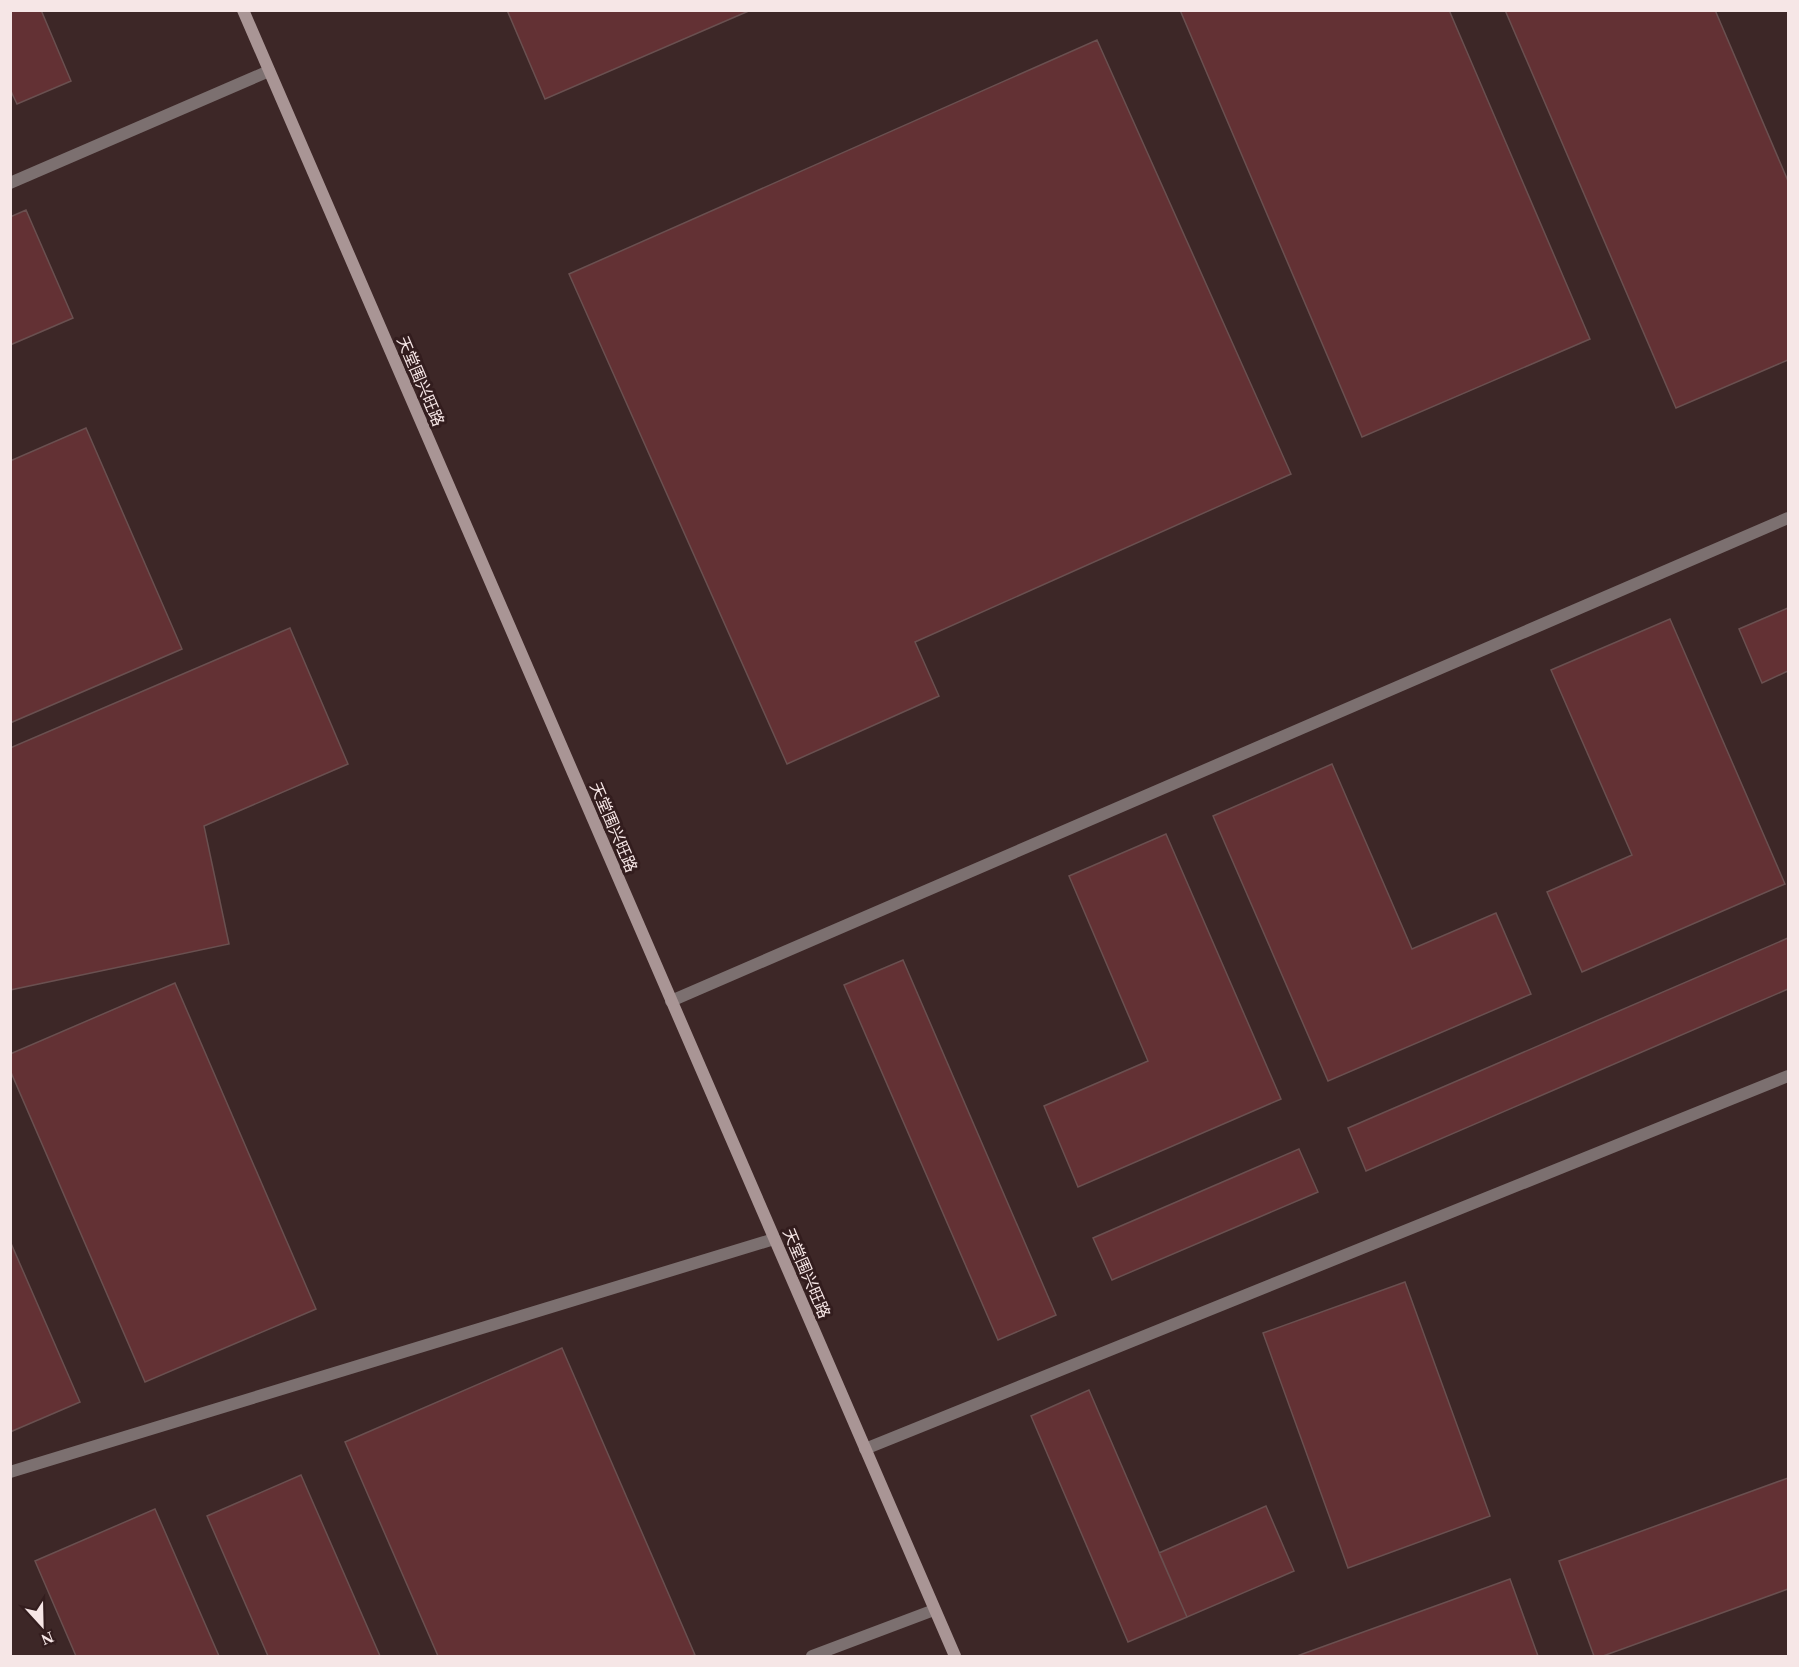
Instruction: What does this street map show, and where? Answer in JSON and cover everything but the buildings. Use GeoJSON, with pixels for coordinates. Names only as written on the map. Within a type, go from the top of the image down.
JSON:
{"type":"FeatureCollection","features":[{"type":"Feature","properties":{"kind":"street","name":"天堂围兴旺路"},"geometry":{"type":"LineString","coordinates":[[243,10],[955,1656]]}},
{"type":"Feature","properties":{"kind":"street"},"geometry":{"type":"LineString","coordinates":[[10,183],[269,71]]}},
{"type":"Feature","properties":{"kind":"street"},"geometry":{"type":"LineString","coordinates":[[671,1001],[1788,518]]}},
{"type":"Feature","properties":{"kind":"street"},"geometry":{"type":"LineString","coordinates":[[865,1449],[1788,1076]]}},
{"type":"Feature","properties":{"kind":"street"},"geometry":{"type":"LineString","coordinates":[[10,1472],[774,1239]]}},
{"type":"Feature","properties":{"kind":"street"},"geometry":{"type":"LineString","coordinates":[[812,1656],[934,1610]]}}]}
